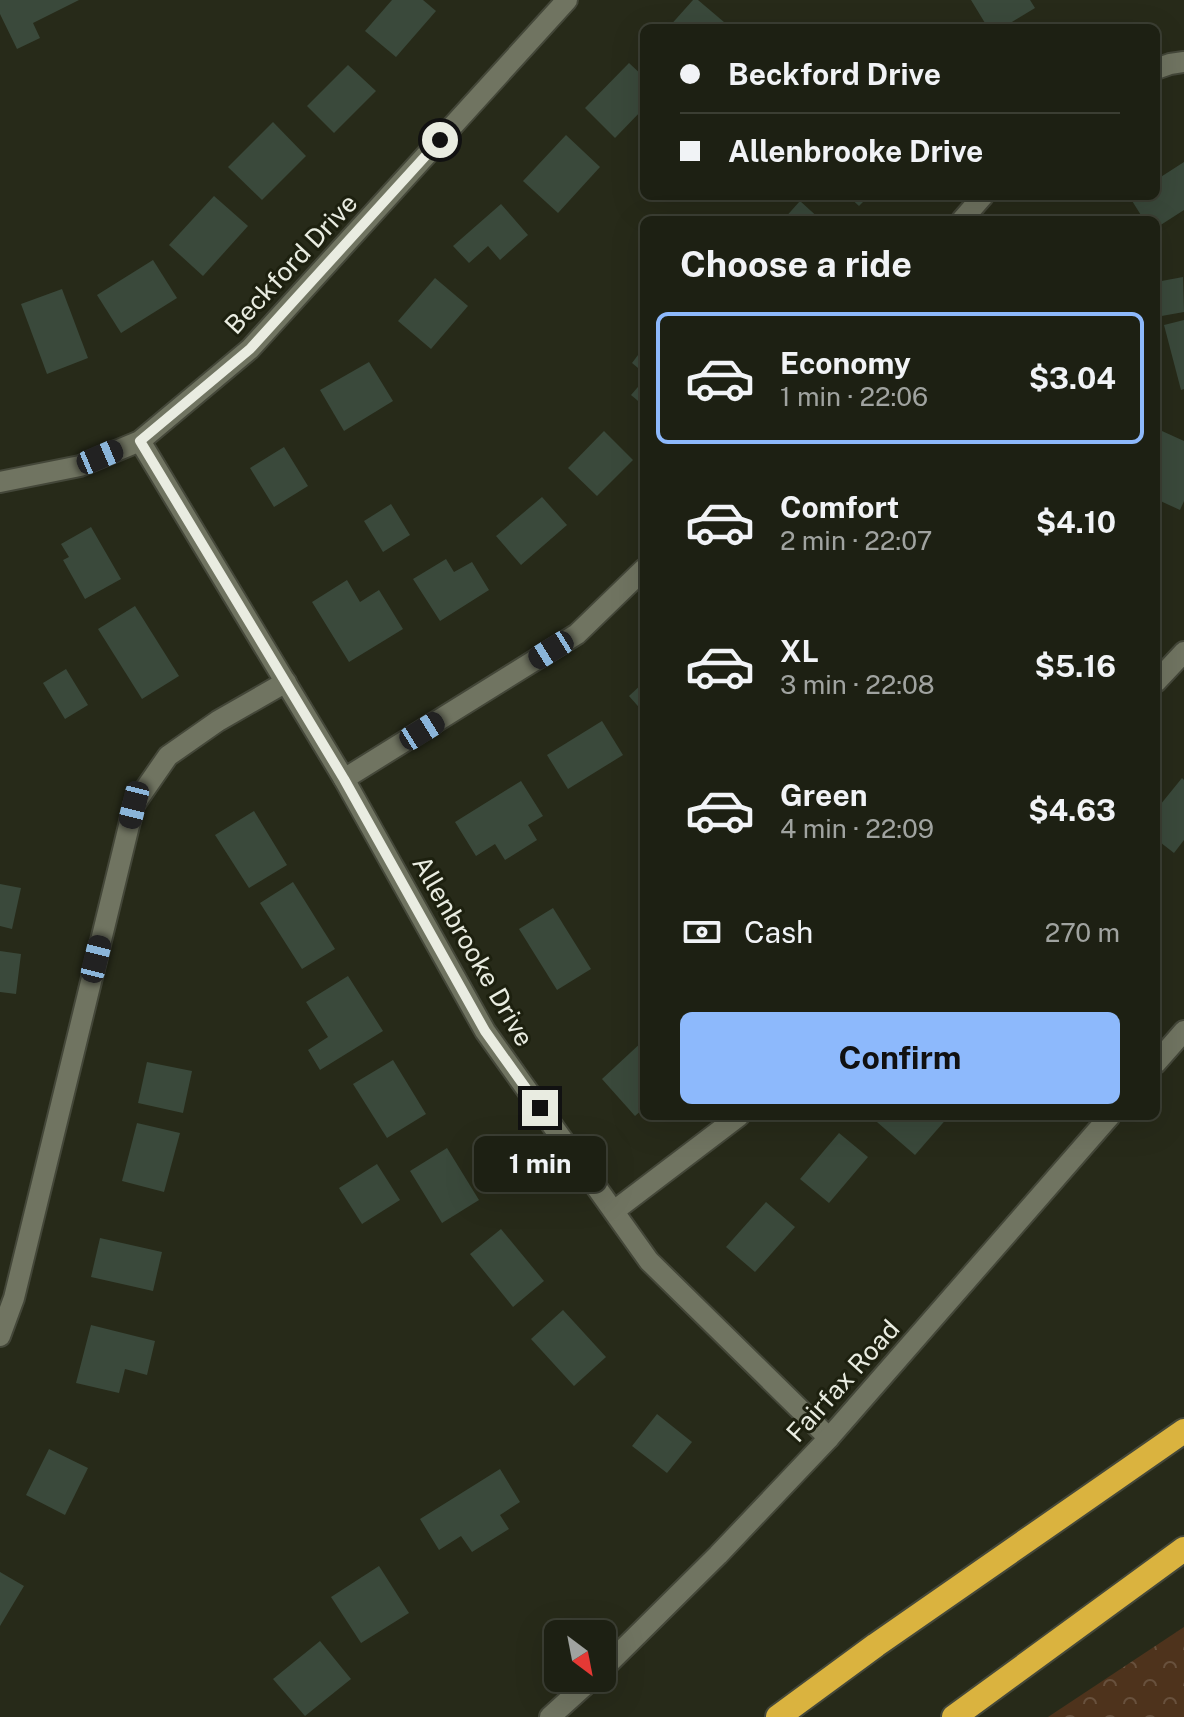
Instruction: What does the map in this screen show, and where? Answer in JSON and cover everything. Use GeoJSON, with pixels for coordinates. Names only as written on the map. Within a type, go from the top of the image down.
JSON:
{"type":"FeatureCollection","features":[{"type":"Feature","properties":{"kind":"highway"},"geometry":{"type":"LineString","coordinates":[[778,1717],[876,1645],[1184,1431]]}},
{"type":"Feature","properties":{"kind":"highway"},"geometry":{"type":"LineString","coordinates":[[954,1717],[1184,1549]]}},
{"type":"Feature","properties":{"kind":"street","name":"Beckford Drive"},"geometry":{"type":"LineString","coordinates":[[0,482],[80,466],[140,441],[250,349],[567,0]]}},
{"type":"Feature","properties":{"kind":"street"},"geometry":{"type":"LineString","coordinates":[[1160,68],[1184,62]]}},
{"type":"Feature","properties":{"kind":"street"},"geometry":{"type":"LineString","coordinates":[[966,216],[980,200]]}},
{"type":"Feature","properties":{"kind":"street","name":"Allenbrooke Drive"},"geometry":{"type":"LineString","coordinates":[[140,441],[344,779],[485,1031],[649,1261],[829,1438]]}},
{"type":"Feature","properties":{"kind":"street"},"geometry":{"type":"LineString","coordinates":[[344,779],[577,634],[640,573]]}},
{"type":"Feature","properties":{"kind":"street"},"geometry":{"type":"LineString","coordinates":[[1160,678],[1184,652]]}},
{"type":"Feature","properties":{"kind":"street"},"geometry":{"type":"LineString","coordinates":[[0,1336],[14,1298],[134,805],[168,756],[218,721],[286,682]]}},
{"type":"Feature","properties":{"kind":"street"},"geometry":{"type":"LineString","coordinates":[[1160,1058],[1184,1031]]}},
{"type":"Feature","properties":{"kind":"street"},"geometry":{"type":"LineString","coordinates":[[614,1211],[734,1120]]}},
{"type":"Feature","properties":{"kind":"street","name":"Fairfax Road"},"geometry":{"type":"LineString","coordinates":[[616,1656],[829,1438],[1107,1120]]}},
{"type":"Feature","properties":{"kind":"street"},"geometry":{"type":"LineString","coordinates":[[550,1717],[578,1692]]}},
{"type":"Feature","properties":{"kind":"green space"},"geometry":{"type":"Polygon","coordinates":[[[1184,1627],[1184,1717],[1048,1717],[1184,1627]]]}},
{"type":"Feature","properties":{"kind":"building"},"geometry":{"type":"Polygon","coordinates":[[[0,0],[79,0],[33,23],[40,38],[17,49],[0,14],[0,0]]]}},
{"type":"Feature","properties":{"kind":"building"},"geometry":{"type":"Polygon","coordinates":[[[392,0],[423,0],[436,11],[396,57],[365,31],[392,0]]]}},
{"type":"Feature","properties":{"kind":"building"},"geometry":{"type":"Polygon","coordinates":[[[693,0],[698,0],[726,24],[672,24],[693,0]]]}},
{"type":"Feature","properties":{"kind":"building"},"geometry":{"type":"Polygon","coordinates":[[[971,0],[1030,0],[1035,8],[1009,24],[986,24],[971,0]]]}},
{"type":"Feature","properties":{"kind":"building"},"geometry":{"type":"Polygon","coordinates":[[[629,63],[640,73],[640,112],[615,138],[585,108],[629,63]]]}},
{"type":"Feature","properties":{"kind":"building"},"geometry":{"type":"Polygon","coordinates":[[[348,65],[376,91],[334,133],[307,106],[348,65]]]}},
{"type":"Feature","properties":{"kind":"building"},"geometry":{"type":"Polygon","coordinates":[[[273,122],[306,156],[262,200],[228,167],[273,122]]]}},
{"type":"Feature","properties":{"kind":"building"},"geometry":{"type":"Polygon","coordinates":[[[566,135],[600,167],[558,213],[523,181],[566,135]]]}},
{"type":"Feature","properties":{"kind":"building"},"geometry":{"type":"Polygon","coordinates":[[[1184,162],[1184,210],[1160,225],[1160,216],[1142,216],[1132,200],[1160,200],[1160,177],[1184,162]]]}},
{"type":"Feature","properties":{"kind":"building"},"geometry":{"type":"Polygon","coordinates":[[[214,196],[248,226],[203,276],[169,245],[214,196]]]}},
{"type":"Feature","properties":{"kind":"building"},"geometry":{"type":"Polygon","coordinates":[[[800,201],[817,216],[787,216],[800,201]]]}},
{"type":"Feature","properties":{"kind":"building"},"geometry":{"type":"Polygon","coordinates":[[[501,204],[528,235],[500,260],[488,246],[469,263],[453,246],[501,204]]]}},
{"type":"Feature","properties":{"kind":"building"},"geometry":{"type":"Polygon","coordinates":[[[153,260],[177,298],[121,333],[97,295],[153,260]]]}},
{"type":"Feature","properties":{"kind":"building"},"geometry":{"type":"Polygon","coordinates":[[[1183,277],[1184,312],[1160,316],[1160,281],[1183,277]]]}},
{"type":"Feature","properties":{"kind":"building"},"geometry":{"type":"Polygon","coordinates":[[[435,278],[468,306],[431,349],[398,321],[435,278]]]}},
{"type":"Feature","properties":{"kind":"building"},"geometry":{"type":"Polygon","coordinates":[[[62,289],[88,358],[47,374],[21,304],[62,289]]]}},
{"type":"Feature","properties":{"kind":"building"},"geometry":{"type":"Polygon","coordinates":[[[1184,320],[1184,389],[1181,390],[1164,325],[1184,320]]]}},
{"type":"Feature","properties":{"kind":"building"},"geometry":{"type":"Polygon","coordinates":[[[640,352],[640,370],[632,363],[640,352]]]}},
{"type":"Feature","properties":{"kind":"building"},"geometry":{"type":"Polygon","coordinates":[[[369,362],[393,401],[344,431],[320,390],[369,362]]]}},
{"type":"Feature","properties":{"kind":"building"},"geometry":{"type":"Polygon","coordinates":[[[640,385],[640,403],[631,395],[640,385]]]}},
{"type":"Feature","properties":{"kind":"building"},"geometry":{"type":"Polygon","coordinates":[[[604,431],[633,460],[597,496],[568,468],[604,431]]]}},
{"type":"Feature","properties":{"kind":"building"},"geometry":{"type":"Polygon","coordinates":[[[1162,431],[1184,441],[1184,501],[1180,510],[1160,501],[1162,431]]]}},
{"type":"Feature","properties":{"kind":"building"},"geometry":{"type":"Polygon","coordinates":[[[284,447],[308,486],[274,507],[250,468],[284,447]]]}},
{"type":"Feature","properties":{"kind":"building"},"geometry":{"type":"Polygon","coordinates":[[[542,497],[567,525],[521,565],[496,536],[542,497]]]}},
{"type":"Feature","properties":{"kind":"building"},"geometry":{"type":"Polygon","coordinates":[[[391,504],[410,535],[383,552],[364,521],[391,504]]]}},
{"type":"Feature","properties":{"kind":"building"},"geometry":{"type":"Polygon","coordinates":[[[91,527],[121,579],[85,599],[63,560],[69,557],[61,544],[91,527]]]}},
{"type":"Feature","properties":{"kind":"building"},"geometry":{"type":"Polygon","coordinates":[[[446,559],[454,572],[472,562],[489,590],[440,621],[413,579],[446,559]]]}},
{"type":"Feature","properties":{"kind":"building"},"geometry":{"type":"Polygon","coordinates":[[[347,580],[360,602],[379,590],[403,629],[349,662],[312,602],[347,580]]]}},
{"type":"Feature","properties":{"kind":"building"},"geometry":{"type":"Polygon","coordinates":[[[135,606],[179,676],[142,699],[98,629],[135,606]]]}},
{"type":"Feature","properties":{"kind":"building"},"geometry":{"type":"Polygon","coordinates":[[[66,669],[88,705],[65,719],[43,683],[66,669]]]}},
{"type":"Feature","properties":{"kind":"building"},"geometry":{"type":"Polygon","coordinates":[[[640,686],[640,708],[629,696],[640,686]]]}},
{"type":"Feature","properties":{"kind":"building"},"geometry":{"type":"Polygon","coordinates":[[[602,721],[623,755],[568,789],[547,755],[602,721]]]}},
{"type":"Feature","properties":{"kind":"building"},"geometry":{"type":"Polygon","coordinates":[[[1182,778],[1184,840],[1174,853],[1160,842],[1160,805],[1182,778]]]}},
{"type":"Feature","properties":{"kind":"building"},"geometry":{"type":"Polygon","coordinates":[[[521,781],[543,816],[528,825],[537,840],[505,860],[495,844],[476,856],[455,822],[521,781]]]}},
{"type":"Feature","properties":{"kind":"building"},"geometry":{"type":"Polygon","coordinates":[[[254,811],[287,865],[249,888],[215,835],[254,811]]]}},
{"type":"Feature","properties":{"kind":"building"},"geometry":{"type":"Polygon","coordinates":[[[293,882],[335,949],[302,969],[260,903],[293,882]]]}},
{"type":"Feature","properties":{"kind":"building"},"geometry":{"type":"Polygon","coordinates":[[[0,884],[21,888],[12,929],[0,926],[0,884]]]}},
{"type":"Feature","properties":{"kind":"building"},"geometry":{"type":"Polygon","coordinates":[[[553,908],[591,969],[557,990],[519,929],[553,908]]]}},
{"type":"Feature","properties":{"kind":"building"},"geometry":{"type":"Polygon","coordinates":[[[0,951],[21,954],[16,994],[0,992],[0,951]]]}},
{"type":"Feature","properties":{"kind":"building"},"geometry":{"type":"Polygon","coordinates":[[[348,976],[383,1031],[320,1070],[308,1050],[328,1037],[306,1002],[348,976]]]}},
{"type":"Feature","properties":{"kind":"building"},"geometry":{"type":"Polygon","coordinates":[[[640,1044],[640,1112],[635,1116],[602,1079],[640,1044]]]}},
{"type":"Feature","properties":{"kind":"building"},"geometry":{"type":"Polygon","coordinates":[[[393,1060],[426,1114],[387,1138],[353,1084],[393,1060]]]}},
{"type":"Feature","properties":{"kind":"building"},"geometry":{"type":"Polygon","coordinates":[[[147,1062],[192,1071],[183,1113],[138,1103],[147,1062]]]}},
{"type":"Feature","properties":{"kind":"building"},"geometry":{"type":"Polygon","coordinates":[[[879,1120],[946,1120],[915,1155],[877,1122],[879,1120]]]}},
{"type":"Feature","properties":{"kind":"building"},"geometry":{"type":"Polygon","coordinates":[[[137,1123],[180,1133],[164,1192],[122,1181],[137,1123]]]}},
{"type":"Feature","properties":{"kind":"building"},"geometry":{"type":"Polygon","coordinates":[[[839,1133],[868,1157],[829,1203],[800,1179],[839,1133]]]}},
{"type":"Feature","properties":{"kind":"building"},"geometry":{"type":"Polygon","coordinates":[[[447,1148],[479,1200],[442,1223],[410,1171],[447,1148]]]}},
{"type":"Feature","properties":{"kind":"building"},"geometry":{"type":"Polygon","coordinates":[[[377,1164],[400,1200],[362,1224],[339,1188],[377,1164]]]}},
{"type":"Feature","properties":{"kind":"building"},"geometry":{"type":"Polygon","coordinates":[[[766,1202],[795,1227],[755,1272],[726,1247],[766,1202]]]}},
{"type":"Feature","properties":{"kind":"building"},"geometry":{"type":"Polygon","coordinates":[[[501,1229],[544,1281],[513,1307],[470,1254],[501,1229]]]}},
{"type":"Feature","properties":{"kind":"building"},"geometry":{"type":"Polygon","coordinates":[[[100,1238],[162,1252],[153,1291],[91,1277],[100,1238]]]}},
{"type":"Feature","properties":{"kind":"building"},"geometry":{"type":"Polygon","coordinates":[[[563,1310],[606,1357],[574,1386],[531,1339],[563,1310]]]}},
{"type":"Feature","properties":{"kind":"building"},"geometry":{"type":"Polygon","coordinates":[[[91,1325],[155,1341],[147,1375],[125,1369],[119,1393],[76,1383],[91,1325]]]}},
{"type":"Feature","properties":{"kind":"building"},"geometry":{"type":"Polygon","coordinates":[[[657,1414],[692,1442],[667,1473],[632,1446],[657,1414]]]}},
{"type":"Feature","properties":{"kind":"building"},"geometry":{"type":"Polygon","coordinates":[[[49,1449],[88,1468],[65,1515],[26,1495],[49,1449]]]}},
{"type":"Feature","properties":{"kind":"building"},"geometry":{"type":"Polygon","coordinates":[[[500,1469],[520,1502],[500,1515],[509,1529],[472,1552],[461,1536],[439,1550],[420,1519],[500,1469]]]}},
{"type":"Feature","properties":{"kind":"building"},"geometry":{"type":"Polygon","coordinates":[[[379,1566],[409,1613],[361,1643],[331,1597],[379,1566]]]}},
{"type":"Feature","properties":{"kind":"building"},"geometry":{"type":"Polygon","coordinates":[[[0,1572],[24,1586],[0,1626],[0,1572]]]}},
{"type":"Feature","properties":{"kind":"building"},"geometry":{"type":"Polygon","coordinates":[[[320,1641],[351,1679],[305,1716],[273,1679],[320,1641]]]}},
{"type":"Feature","properties":{"kind":"route"},"geometry":{"type":"LineString","coordinates":[[440,140],[250,349],[140,441],[344,779],[485,1031],[540,1108]]}}]}
